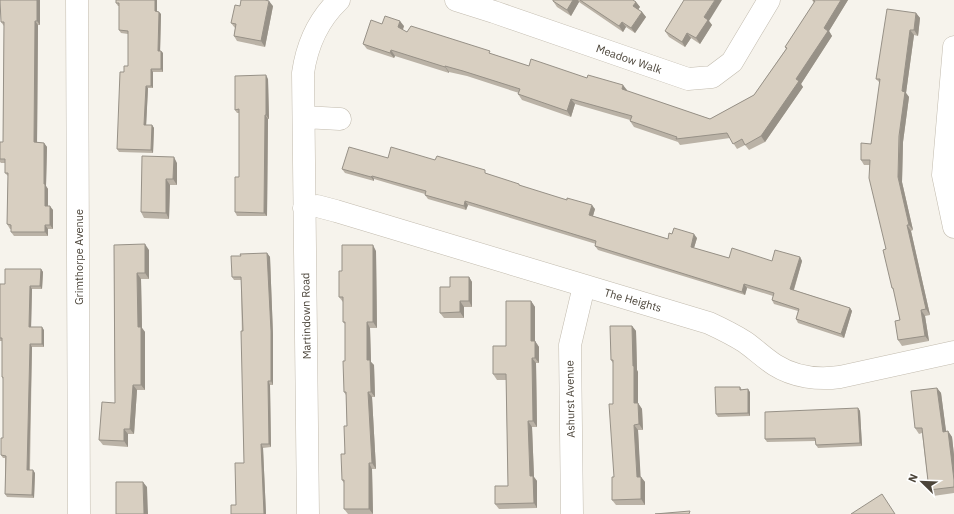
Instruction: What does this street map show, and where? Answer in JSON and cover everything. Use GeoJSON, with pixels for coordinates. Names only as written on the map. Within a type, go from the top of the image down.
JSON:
{"type":"FeatureCollection","features":[{"type":"Feature","properties":{"kind":"street","name":"Grimthorpe Avenue"},"geometry":{"type":"LineString","coordinates":[[77,0],[79,514]]}},
{"type":"Feature","properties":{"kind":"street","name":"Martindown Road"},"geometry":{"type":"LineString","coordinates":[[308,514],[303,73],[306,56],[312,37],[322,20],[338,0]]}},
{"type":"Feature","properties":{"kind":"street","name":"Meadow Walk"},"geometry":{"type":"LineString","coordinates":[[456,0],[498,6],[688,79],[712,77],[732,62],[769,0]]}},
{"type":"Feature","properties":{"kind":"street"},"geometry":{"type":"LineString","coordinates":[[953,58],[943,175],[954,227]]}},
{"type":"Feature","properties":{"kind":"street"},"geometry":{"type":"LineString","coordinates":[[304,117],[340,119]]}},
{"type":"Feature","properties":{"kind":"street","name":"The Heights"},"geometry":{"type":"LineString","coordinates":[[304,208],[317,206],[336,211],[709,323],[732,334],[776,366],[807,377],[823,379],[840,377],[954,352]]}},
{"type":"Feature","properties":{"kind":"street","name":"Ashurst Avenue"},"geometry":{"type":"LineString","coordinates":[[572,514],[570,346],[584,286]]}},
{"type":"Feature","properties":{"kind":"building"},"geometry":{"type":"Polygon","coordinates":[[[0,0],[37,0],[37,21],[35,21],[34,142],[44,143],[45,206],[50,206],[50,225],[45,225],[45,232],[11,232],[11,225],[7,224],[8,173],[5,173],[5,159],[0,159],[0,142],[3,142],[4,22],[1,22],[0,0]]]}},
{"type":"Feature","properties":{"kind":"building"},"geometry":{"type":"Polygon","coordinates":[[[116,0],[155,0],[155,11],[159,12],[158,51],[161,51],[161,69],[151,69],[151,86],[146,86],[144,125],[152,125],[151,150],[117,149],[120,72],[124,72],[124,66],[128,66],[128,31],[119,30],[119,3],[116,3],[116,0]]]}},
{"type":"Feature","properties":{"kind":"building"},"geometry":{"type":"Polygon","coordinates":[[[241,0],[269,1],[261,41],[234,36],[236,24],[231,23],[235,5],[240,6],[241,0]]]}},
{"type":"Feature","properties":{"kind":"building"},"geometry":{"type":"Polygon","coordinates":[[[553,0],[573,0],[567,10],[553,0]]]}},
{"type":"Feature","properties":{"kind":"building"},"geometry":{"type":"Polygon","coordinates":[[[580,0],[633,0],[636,2],[633,6],[642,12],[631,28],[622,22],[619,26],[580,0]]]}},
{"type":"Feature","properties":{"kind":"building"},"geometry":{"type":"Polygon","coordinates":[[[684,0],[715,0],[704,17],[708,20],[696,38],[687,33],[682,42],[665,31],[684,0]]]}},
{"type":"Feature","properties":{"kind":"building"},"geometry":{"type":"Polygon","coordinates":[[[813,0],[841,0],[824,28],[828,31],[796,79],[799,81],[761,136],[745,145],[742,139],[733,144],[727,133],[676,139],[677,137],[630,121],[632,116],[571,99],[567,111],[518,94],[520,89],[391,50],[390,53],[363,44],[371,20],[382,24],[385,16],[400,21],[398,27],[407,32],[411,26],[490,51],[489,53],[529,66],[531,59],[587,78],[588,75],[623,85],[622,89],[710,119],[754,95],[787,48],[785,47],[815,1],[813,0]]]}},
{"type":"Feature","properties":{"kind":"building"},"geometry":{"type":"Polygon","coordinates":[[[887,9],[916,13],[914,30],[910,30],[902,91],[905,92],[899,136],[898,177],[926,309],[921,310],[925,336],[898,340],[895,321],[900,320],[883,250],[886,249],[869,178],[870,160],[861,160],[861,143],[871,144],[880,79],[876,79],[887,9]]]}},
{"type":"Feature","properties":{"kind":"building"},"geometry":{"type":"Polygon","coordinates":[[[266,75],[264,213],[235,212],[235,177],[239,177],[239,109],[235,110],[235,76],[266,75]]]}},
{"type":"Feature","properties":{"kind":"building"},"geometry":{"type":"Polygon","coordinates":[[[349,147],[388,158],[391,147],[435,160],[437,156],[468,165],[485,170],[485,173],[519,185],[567,200],[567,198],[592,205],[589,215],[668,239],[669,233],[672,234],[674,228],[694,234],[691,247],[729,258],[732,248],[772,261],[775,250],[800,257],[790,289],[850,308],[841,334],[796,319],[799,309],[772,300],[774,293],[744,284],[742,292],[595,246],[596,241],[465,201],[464,206],[425,195],[426,191],[342,169],[349,147]]]}},
{"type":"Feature","properties":{"kind":"building"},"geometry":{"type":"Polygon","coordinates":[[[142,156],[174,157],[173,179],[166,179],[166,213],[141,212],[142,156]]]}},
{"type":"Feature","properties":{"kind":"building"},"geometry":{"type":"Polygon","coordinates":[[[145,244],[145,273],[137,273],[138,327],[141,327],[141,385],[133,385],[130,429],[124,429],[124,441],[99,440],[102,402],[115,403],[114,245],[145,244]]]}},
{"type":"Feature","properties":{"kind":"building"},"geometry":{"type":"Polygon","coordinates":[[[342,245],[373,245],[373,322],[367,322],[367,360],[370,360],[371,392],[368,392],[372,463],[369,463],[369,509],[344,509],[344,480],[342,480],[341,454],[345,454],[344,426],[347,426],[343,361],[345,361],[345,322],[343,322],[343,297],[339,297],[339,271],[342,271],[342,245]]]}},
{"type":"Feature","properties":{"kind":"building"},"geometry":{"type":"Polygon","coordinates":[[[267,253],[271,331],[271,381],[268,381],[269,444],[261,444],[264,514],[231,514],[231,505],[236,505],[235,463],[244,463],[241,277],[232,277],[231,256],[241,256],[240,254],[267,253]]]}},
{"type":"Feature","properties":{"kind":"building"},"geometry":{"type":"Polygon","coordinates":[[[5,269],[41,269],[40,286],[30,286],[29,327],[42,327],[42,344],[30,344],[27,470],[33,470],[32,495],[5,494],[6,456],[1,455],[1,438],[3,438],[3,377],[2,338],[0,338],[0,284],[5,284],[5,269]]]}},
{"type":"Feature","properties":{"kind":"building"},"geometry":{"type":"Polygon","coordinates":[[[450,277],[469,277],[469,301],[460,301],[460,312],[440,313],[440,287],[450,287],[450,277]]]}},
{"type":"Feature","properties":{"kind":"building"},"geometry":{"type":"Polygon","coordinates":[[[506,301],[531,301],[531,341],[535,341],[535,358],[532,358],[533,421],[528,421],[530,476],[533,476],[534,503],[495,504],[495,486],[508,486],[506,374],[493,374],[493,346],[506,346],[506,301]]]}},
{"type":"Feature","properties":{"kind":"building"},"geometry":{"type":"Polygon","coordinates":[[[610,326],[632,326],[634,403],[638,403],[639,424],[634,425],[637,477],[641,477],[641,499],[612,500],[612,477],[614,477],[609,404],[613,404],[613,360],[611,360],[610,326]]]}},
{"type":"Feature","properties":{"kind":"building"},"geometry":{"type":"Polygon","coordinates":[[[715,387],[740,387],[740,390],[748,389],[748,413],[716,414],[715,387]]]}},
{"type":"Feature","properties":{"kind":"building"},"geometry":{"type":"Polygon","coordinates":[[[937,388],[943,432],[948,431],[954,487],[929,490],[922,428],[915,428],[911,391],[937,388]]]}},
{"type":"Feature","properties":{"kind":"building"},"geometry":{"type":"Polygon","coordinates":[[[858,408],[860,443],[816,445],[815,438],[765,439],[765,412],[858,408]]]}},
{"type":"Feature","properties":{"kind":"building"},"geometry":{"type":"Polygon","coordinates":[[[116,482],[143,482],[144,514],[116,514],[116,482]]]}},
{"type":"Feature","properties":{"kind":"building"},"geometry":{"type":"Polygon","coordinates":[[[882,494],[895,514],[851,514],[882,494]]]}},
{"type":"Feature","properties":{"kind":"building"},"geometry":{"type":"Polygon","coordinates":[[[690,511],[689,514],[655,514],[690,511]]]}}]}
